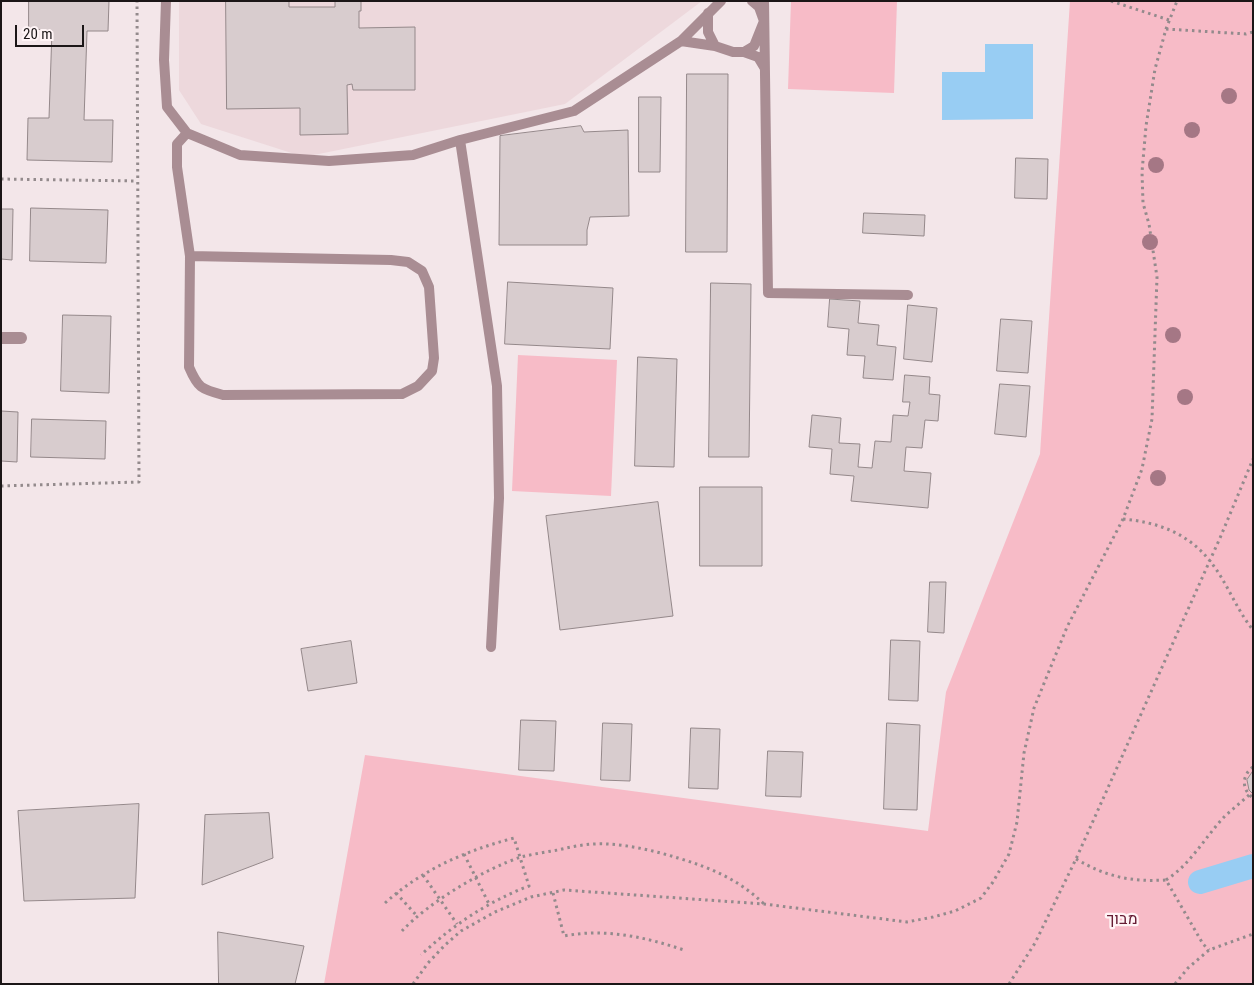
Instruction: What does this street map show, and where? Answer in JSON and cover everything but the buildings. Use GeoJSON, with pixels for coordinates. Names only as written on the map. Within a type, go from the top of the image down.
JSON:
{"type":"FeatureCollection","features":[{"type":"Feature","properties":{"kind":"street"},"geometry":{"type":"LineString","coordinates":[[1,338],[21,338]]}},
{"type":"Feature","properties":{"kind":"lane"},"geometry":{"type":"LineString","coordinates":[[166,1],[164,60],[167,108],[187,133],[240,155],[329,161],[412,155],[460,140],[574,111],[682,42],[721,1]]}},
{"type":"Feature","properties":{"kind":"lane"},"geometry":{"type":"LineString","coordinates":[[744,52],[754,46],[764,21],[759,8],[752,1]]}},
{"type":"Feature","properties":{"kind":"lane"},"geometry":{"type":"LineString","coordinates":[[764,1],[768,292],[908,295]]}},
{"type":"Feature","properties":{"kind":"lane"},"geometry":{"type":"LineString","coordinates":[[708,13],[708,32],[715,46]]}},
{"type":"Feature","properties":{"kind":"lane"},"geometry":{"type":"LineString","coordinates":[[682,42],[715,46],[733,52],[744,52],[758,57],[764,67]]}},
{"type":"Feature","properties":{"kind":"lane"},"geometry":{"type":"LineString","coordinates":[[187,133],[177,144],[177,167],[190,256],[189,367],[196,384],[208,391],[223,396],[402,394],[418,386],[432,371],[434,358],[429,286],[422,271],[408,262],[390,260],[190,256]]}},
{"type":"Feature","properties":{"kind":"lane"},"geometry":{"type":"LineString","coordinates":[[460,140],[497,386],[499,498],[491,647]]}},
{"type":"Feature","properties":{"kind":"path"},"geometry":{"type":"LineString","coordinates":[[1,486],[139,482],[137,1]]}},
{"type":"Feature","properties":{"kind":"path"},"geometry":{"type":"LineString","coordinates":[[1110,1],[1169,20]]}},
{"type":"Feature","properties":{"kind":"path"},"geometry":{"type":"LineString","coordinates":[[413,984],[428,963],[461,931],[531,896],[564,890],[764,904],[907,922],[955,911],[981,898],[993,882],[1009,854],[1017,822],[1024,753],[1034,708],[1067,627],[1123,519],[1142,469],[1152,418],[1157,277],[1149,224],[1143,203],[1142,172],[1146,126],[1155,69],[1166,29],[1177,1]]}},
{"type":"Feature","properties":{"kind":"path"},"geometry":{"type":"LineString","coordinates":[[1166,29],[1246,34],[1253,32]]}},
{"type":"Feature","properties":{"kind":"path"},"geometry":{"type":"LineString","coordinates":[[1,179],[138,181]]}},
{"type":"Feature","properties":{"kind":"path"},"geometry":{"type":"LineString","coordinates":[[1009,984],[1036,943],[1076,859],[1210,561],[1253,459]]}},
{"type":"Feature","properties":{"kind":"path"},"geometry":{"type":"LineString","coordinates":[[1123,519],[1163,526],[1181,535],[1210,561],[1253,630]]}},
{"type":"Feature","properties":{"kind":"path"},"geometry":{"type":"LineString","coordinates":[[1076,859],[1118,878],[1144,881],[1166,880],[1187,863],[1226,816],[1251,797],[1245,789],[1244,783],[1247,771],[1253,766]]}},
{"type":"Feature","properties":{"kind":"path"},"geometry":{"type":"LineString","coordinates":[[385,903],[396,893],[452,858],[484,846],[514,838],[529,886],[489,904],[457,924],[421,955]]}},
{"type":"Feature","properties":{"kind":"path"},"geometry":{"type":"LineString","coordinates":[[402,931],[440,900],[475,878],[520,858],[576,846],[606,844],[642,849],[702,865],[748,889],[764,904]]}},
{"type":"Feature","properties":{"kind":"path"},"geometry":{"type":"LineString","coordinates":[[464,854],[489,904]]}},
{"type":"Feature","properties":{"kind":"path"},"geometry":{"type":"LineString","coordinates":[[423,875],[457,924]]}},
{"type":"Feature","properties":{"kind":"path"},"geometry":{"type":"LineString","coordinates":[[1166,880],[1203,944],[1209,950]]}},
{"type":"Feature","properties":{"kind":"path"},"geometry":{"type":"LineString","coordinates":[[552,892],[564,936],[582,932],[623,934],[662,942],[684,950]]}},
{"type":"Feature","properties":{"kind":"path"},"geometry":{"type":"LineString","coordinates":[[396,893],[418,917]]}},
{"type":"Feature","properties":{"kind":"path"},"geometry":{"type":"LineString","coordinates":[[1175,984],[1188,968],[1209,950],[1253,934]]}},
{"type":"Feature","properties":{"kind":"shaded area"},"geometry":{"type":"Polygon","coordinates":[[[179,1],[702,1],[565,104],[304,157],[201,124],[179,90],[179,1]]]}},
{"type":"Feature","properties":{"kind":"green space"},"geometry":{"type":"Polygon","coordinates":[[[791,1],[897,1],[894,93],[788,89],[791,1]]]}},
{"type":"Feature","properties":{"kind":"green space","name":"מבוך"},"geometry":{"type":"Polygon","coordinates":[[[1070,1],[1253,1],[1253,984],[324,984],[365,755],[928,831],[946,692],[1040,454],[1070,1]]]}},
{"type":"Feature","properties":{"kind":"green space"},"geometry":{"type":"Polygon","coordinates":[[[518,355],[617,360],[611,496],[512,491],[518,355]]]}},
{"type":"Feature","properties":{"kind":"water"},"geometry":{"type":"Polygon","coordinates":[[[985,44],[1033,44],[1033,119],[942,120],[942,72],[985,72],[985,44]]]}},
{"type":"Feature","properties":{"kind":"waterway"},"geometry":{"type":"LineString","coordinates":[[1200,882],[1253,866]]}}]}
